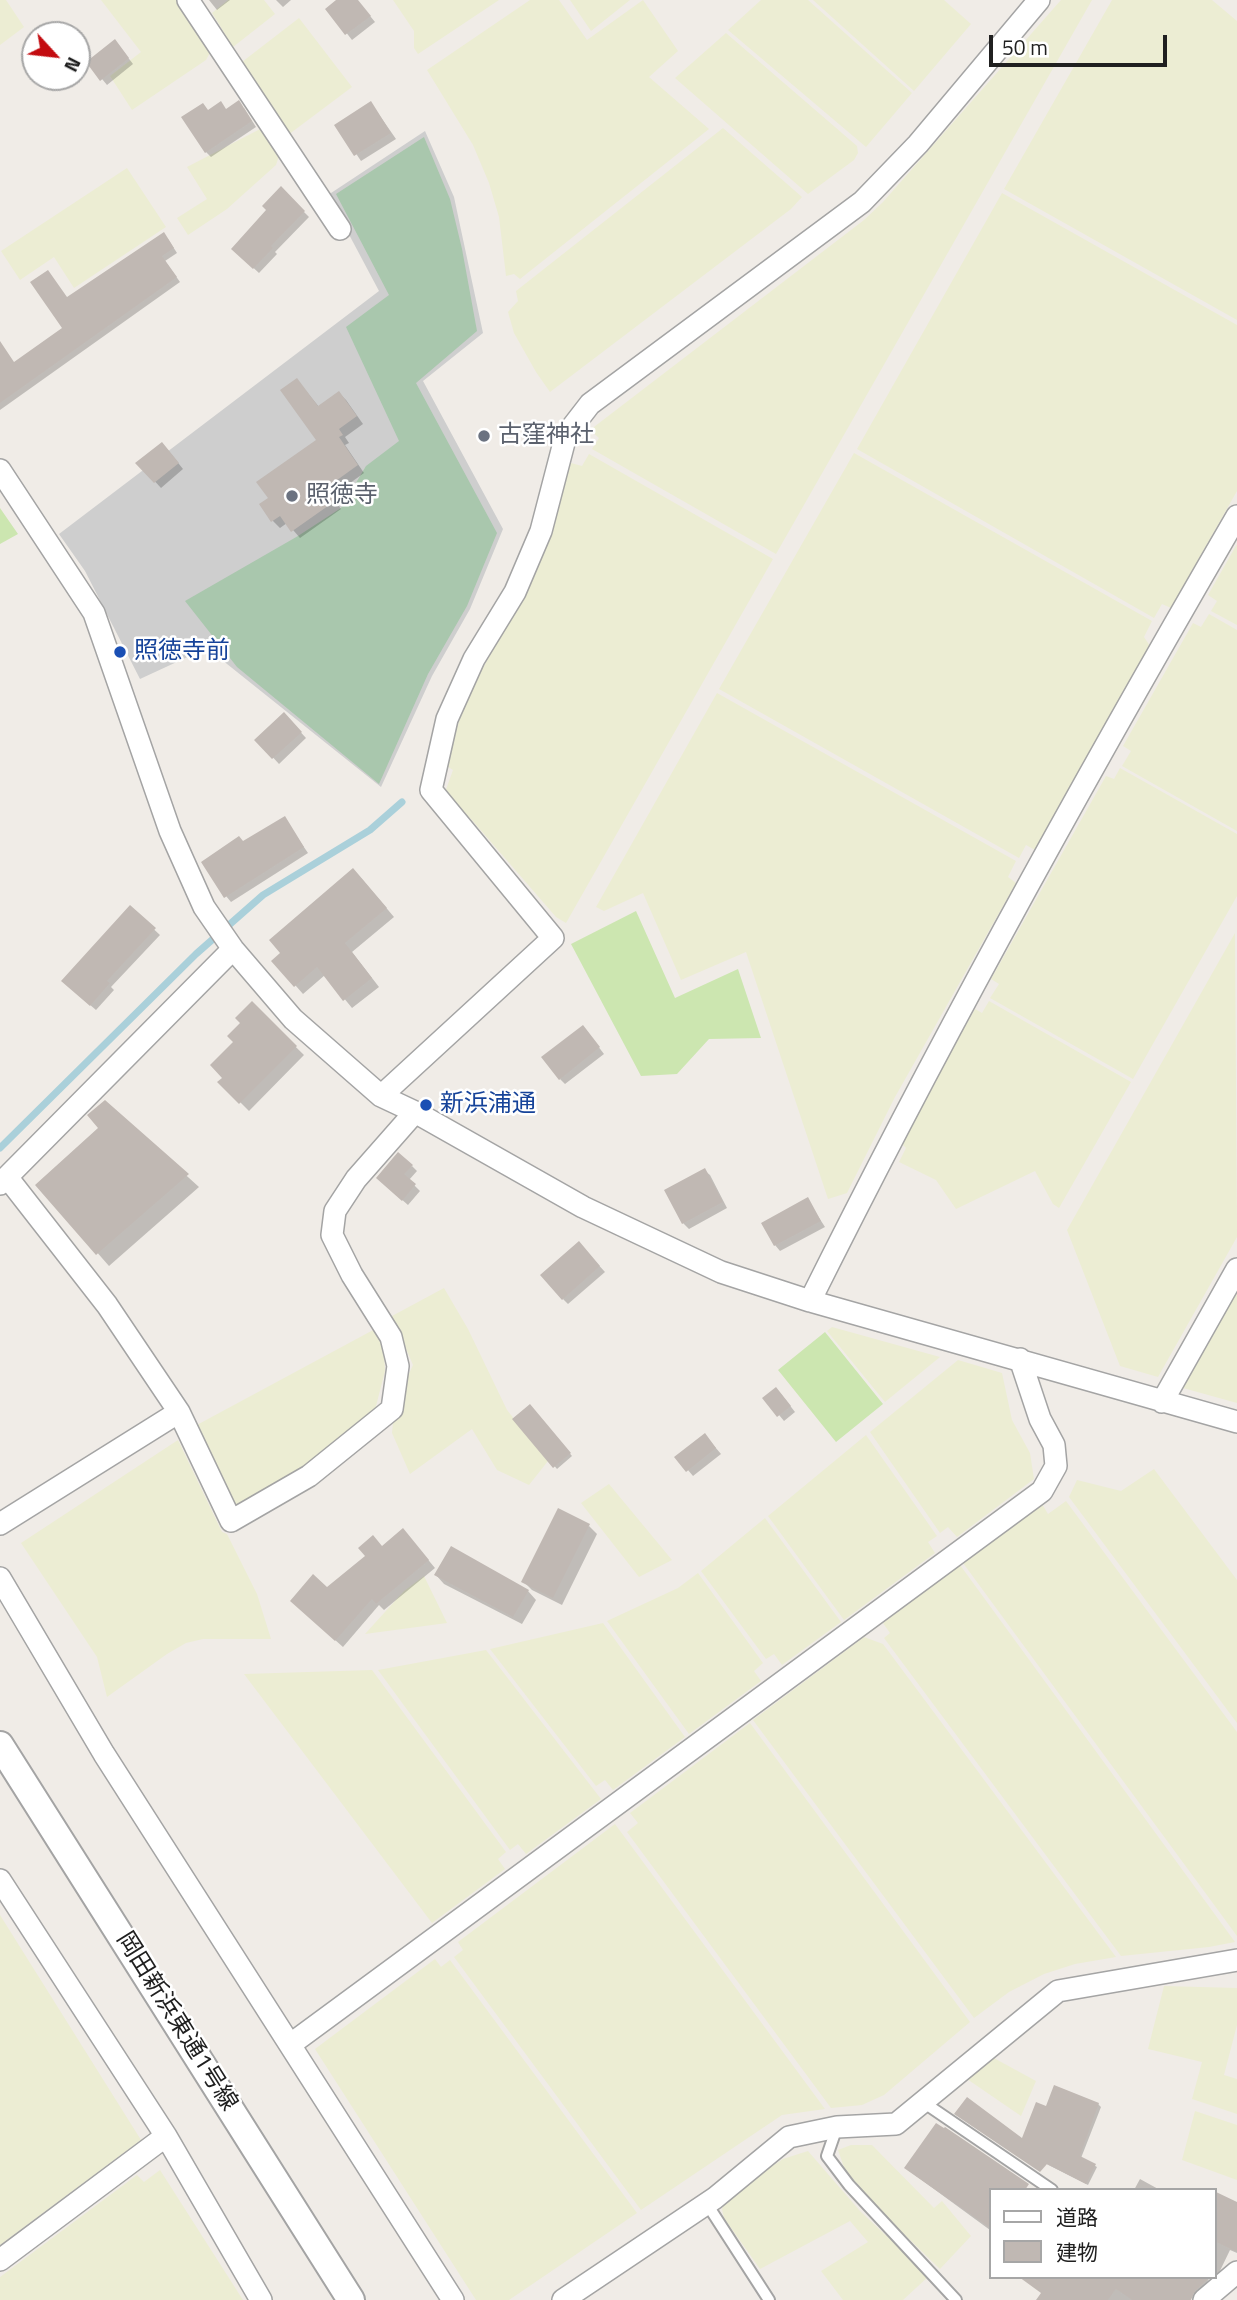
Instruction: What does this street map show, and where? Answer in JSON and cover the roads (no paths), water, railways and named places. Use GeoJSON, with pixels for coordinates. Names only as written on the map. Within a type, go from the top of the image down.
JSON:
{"type":"FeatureCollection","features":[{"type":"Feature","properties":{"kind":"street"},"geometry":{"type":"LineString","coordinates":[[188,0],[340,229]]}},
{"type":"Feature","properties":{"kind":"street"},"geometry":{"type":"LineString","coordinates":[[381,1096],[553,938],[431,790],[447,719],[474,659],[515,592],[541,531],[565,435],[590,404],[862,202],[918,144],[1039,0]]}},
{"type":"Feature","properties":{"kind":"street"},"geometry":{"type":"LineString","coordinates":[[0,470],[94,613],[170,831],[211,916],[230,944],[293,1019],[381,1096],[415,1112],[583,1207],[720,1272],[810,1301],[1237,1422]]}},
{"type":"Feature","properties":{"kind":"street"},"geometry":{"type":"LineString","coordinates":[[810,1301],[881,1158],[1103,747],[1237,516]]}},
{"type":"Feature","properties":{"kind":"street"},"geometry":{"type":"LineString","coordinates":[[230,944],[4,1181],[107,1305],[179,1412],[232,1521],[309,1476],[391,1409],[398,1366],[391,1337],[352,1275],[332,1235],[335,1211],[349,1189],[415,1112]]}},
{"type":"Feature","properties":{"kind":"street"},"geometry":{"type":"LineString","coordinates":[[1162,1402],[1237,1269]]}},
{"type":"Feature","properties":{"kind":"street"},"geometry":{"type":"LineString","coordinates":[[291,2044],[1042,1490],[1056,1466],[1054,1445],[1040,1419],[1020,1359]]}},
{"type":"Feature","properties":{"kind":"street"},"geometry":{"type":"LineString","coordinates":[[0,1524],[179,1412]]}},
{"type":"Feature","properties":{"kind":"street"},"geometry":{"type":"LineString","coordinates":[[0,1578],[104,1754],[453,2300]]}},
{"type":"Feature","properties":{"kind":"street","name":"岡田新浜東通1号線"},"geometry":{"type":"LineString","coordinates":[[0,1745],[351,2300]]}},
{"type":"Feature","properties":{"kind":"street"},"geometry":{"type":"LineString","coordinates":[[0,1880],[166,2136],[261,2300]]}},
{"type":"Feature","properties":{"kind":"street"},"geometry":{"type":"LineString","coordinates":[[563,2300],[707,2204],[789,2137],[837,2127],[896,2124],[1058,1991],[1237,1960]]}},
{"type":"Feature","properties":{"kind":"street"},"geometry":{"type":"LineString","coordinates":[[0,2260],[166,2136]]}},
{"type":"Feature","properties":{"kind":"street"},"geometry":{"type":"LineString","coordinates":[[1204,2300],[1237,2272]]}},
{"type":"Feature","properties":{"kind":"lane"},"geometry":{"type":"LineString","coordinates":[[923,2102],[1049,2188]]}},
{"type":"Feature","properties":{"kind":"lane"},"geometry":{"type":"LineString","coordinates":[[837,2127],[827,2156],[849,2185],[956,2300]]}},
{"type":"Feature","properties":{"kind":"lane"},"geometry":{"type":"LineString","coordinates":[[707,2204],[769,2300]]}},
{"type":"Feature","properties":{"kind":"waterway"},"geometry":{"type":"LineString","coordinates":[[0,1148],[196,954],[263,895],[370,830],[402,802]]}},
{"type":"Feature","properties":{"kind":"place","name":"古窪神社"},"geometry":{"type":"Point","coordinates":[484,436]}},
{"type":"Feature","properties":{"kind":"place","name":"照徳寺"},"geometry":{"type":"Point","coordinates":[292,496]}},
{"type":"Feature","properties":{"kind":"place","name":"照徳寺前"},"geometry":{"type":"Point","coordinates":[120,652]}},
{"type":"Feature","properties":{"kind":"place","name":"新浜浦通"},"geometry":{"type":"Point","coordinates":[426,1105]}}]}
